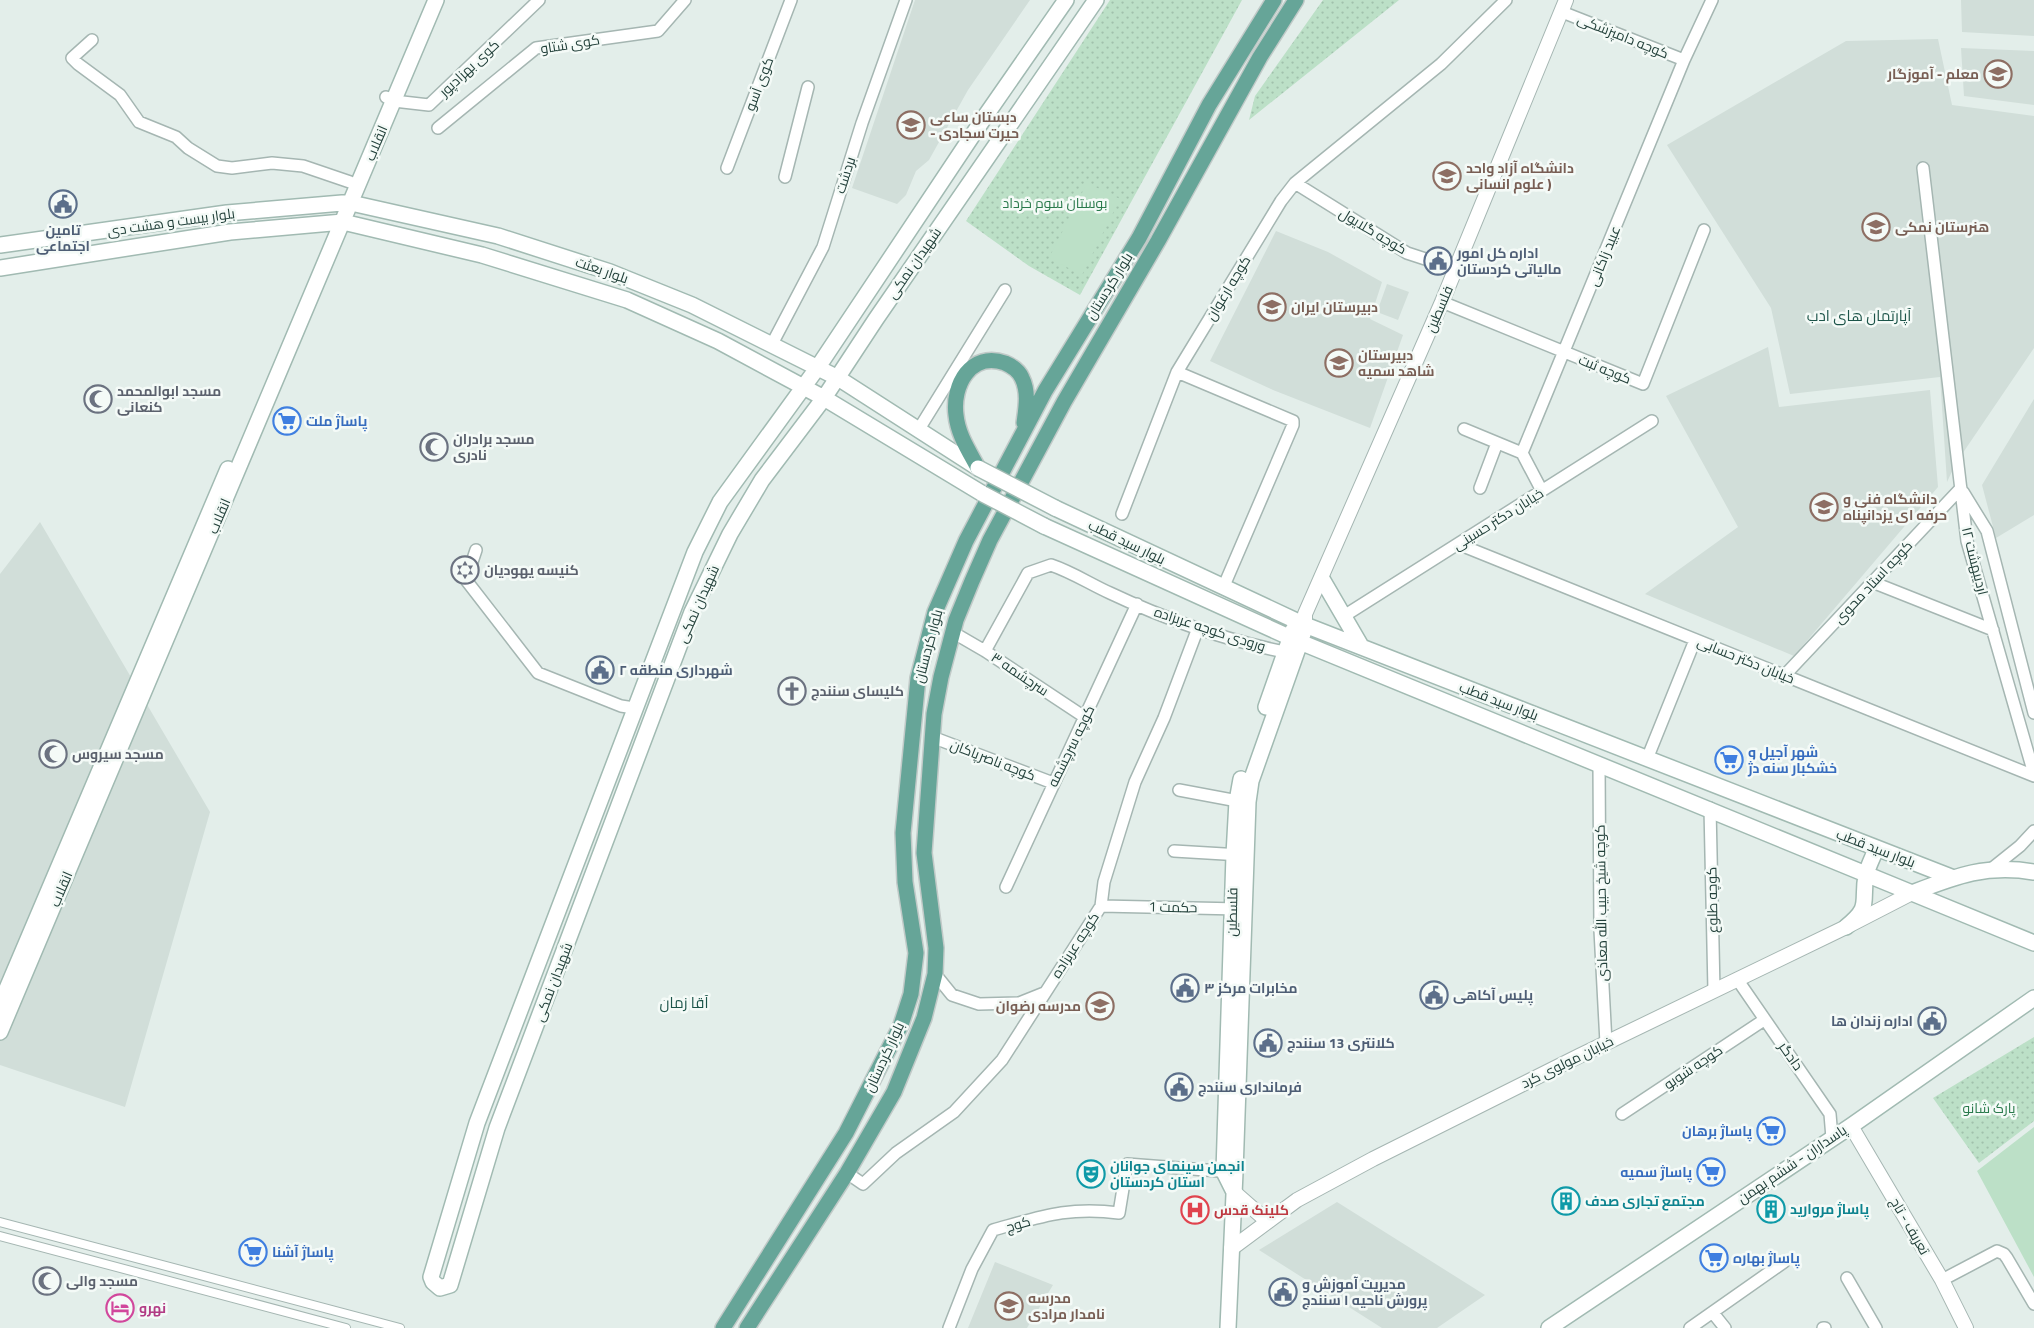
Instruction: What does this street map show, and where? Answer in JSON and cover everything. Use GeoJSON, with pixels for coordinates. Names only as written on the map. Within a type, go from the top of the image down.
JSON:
{"type":"FeatureCollection","features":[{"type":"Feature","properties":{"kind":"main road","name":"انقلاب"},"geometry":{"type":"LineString","coordinates":[[0,1005],[347,203],[390,99],[426,0]]}},
{"type":"Feature","properties":{"kind":"main road","name":"انقلاب"},"geometry":{"type":"LineString","coordinates":[[347,203],[350,182],[436,0]]}},
{"type":"Feature","properties":{"kind":"main road","name":"شهیدان نمکی"},"geometry":{"type":"LineString","coordinates":[[1066,0],[804,388],[720,502],[694,552],[477,1123],[431,1277],[433,1282],[440,1288],[450,1285],[497,1128],[692,612],[741,514],[762,480],[838,378],[1096,0]]}},
{"type":"Feature","properties":{"kind":"main road","name":"بلوار کردستان"},"geometry":{"type":"LineString","coordinates":[[723,1328],[846,1133],[901,1025],[911,994],[916,954],[905,882],[903,833],[918,678],[935,612],[990,490],[1045,391],[1139,238],[1209,105],[1274,0]]}},
{"type":"Feature","properties":{"kind":"main road","name":"بلوار کردستان"},"geometry":{"type":"LineString","coordinates":[[747,1328],[847,1174],[894,1092],[924,1018],[935,974],[936,948],[924,853],[932,737],[941,677],[956,620],[972,581],[1064,402],[1158,241],[1230,109],[1296,0]]}},
{"type":"Feature","properties":{"kind":"main road"},"geometry":{"type":"LineString","coordinates":[[935,192],[955,205]]}},
{"type":"Feature","properties":{"kind":"main road","name":"بلوار بعثت"},"geometry":{"type":"LineString","coordinates":[[347,203],[498,236],[610,272],[692,305],[838,378]]}},
{"type":"Feature","properties":{"kind":"main road","name":"بلوار بیست و هشت دی"},"geometry":{"type":"LineString","coordinates":[[0,245],[227,213],[347,203]]}},
{"type":"Feature","properties":{"kind":"main road","name":"انقلاب"},"geometry":{"type":"LineString","coordinates":[[0,1032],[338,223]]}},
{"type":"Feature","properties":{"kind":"main road","name":"بلوار بعثت"},"geometry":{"type":"LineString","coordinates":[[338,223],[482,254],[627,300],[718,341],[824,398]]}},
{"type":"Feature","properties":{"kind":"main road","name":"بلوار بیست و هشت دی"},"geometry":{"type":"LineString","coordinates":[[0,268],[230,232],[338,223]]}},
{"type":"Feature","properties":{"kind":"main road"},"geometry":{"type":"LineString","coordinates":[[61,237],[63,259]]}},
{"type":"Feature","properties":{"kind":"main road"},"geometry":{"type":"LineString","coordinates":[[978,468],[960,436],[956,414],[960,382],[967,370],[981,362],[996,360],[1011,366],[1022,377],[1027,396],[1023,433]]}},
{"type":"Feature","properties":{"kind":"main road"},"geometry":{"type":"LineString","coordinates":[[838,378],[978,468]]}},
{"type":"Feature","properties":{"kind":"main road"},"geometry":{"type":"LineString","coordinates":[[824,398],[990,490],[1013,498]]}},
{"type":"Feature","properties":{"kind":"main road","name":"بلوار سید قطب"},"geometry":{"type":"LineString","coordinates":[[978,468],[1055,508],[1223,588],[1361,646],[1951,877]]}},
{"type":"Feature","properties":{"kind":"main road","name":"بلوار سید قطب"},"geometry":{"type":"LineString","coordinates":[[990,490],[1044,526],[1292,644],[1599,763],[2034,943]]}},
{"type":"Feature","properties":{"kind":"main road"},"geometry":{"type":"LineString","coordinates":[[1322,579],[1361,646]]}},
{"type":"Feature","properties":{"kind":"main road","name":"فلسطین"},"geometry":{"type":"LineString","coordinates":[[1228,1328],[1234,1192],[1230,1172],[1242,802],[1251,781],[1292,644],[1302,620]]}},
{"type":"Feature","properties":{"kind":"main road"},"geometry":{"type":"LineString","coordinates":[[634,708],[655,713]]}},
{"type":"Feature","properties":{"kind":"main road"},"geometry":{"type":"LineString","coordinates":[[1846,928],[1859,917],[1864,908],[1866,875],[1876,849]]}},
{"type":"Feature","properties":{"kind":"main road"},"geometry":{"type":"LineString","coordinates":[[1912,893],[1951,877],[1990,870],[2034,872]]}},
{"type":"Feature","properties":{"kind":"main road","name":"پاسداران - ششم بهمن"},"geometry":{"type":"LineString","coordinates":[[1549,1328],[1850,1126],[2034,998]]}},
{"type":"Feature","properties":{"kind":"main road"},"geometry":{"type":"LineString","coordinates":[[477,1123],[497,1128]]}},
{"type":"Feature","properties":{"kind":"street","name":"کوی بهزادپور"},"geometry":{"type":"LineString","coordinates":[[390,99],[429,105],[539,0]]}},
{"type":"Feature","properties":{"kind":"street","name":"کوی شتاو"},"geometry":{"type":"LineString","coordinates":[[438,128],[536,48],[658,31],[685,0]]}},
{"type":"Feature","properties":{"kind":"street","name":"کوی آسو"},"geometry":{"type":"LineString","coordinates":[[727,168],[791,0]]}},
{"type":"Feature","properties":{"kind":"street","name":"بردشت"},"geometry":{"type":"LineString","coordinates":[[772,344],[823,247],[862,124],[906,0]]}},
{"type":"Feature","properties":{"kind":"street","name":"کوچه ارغوان"},"geometry":{"type":"LineString","coordinates":[[1122,514],[1177,372],[1281,201],[1295,183],[1441,64],[1506,0]]}},
{"type":"Feature","properties":{"kind":"street","name":"عبید زاکانی"},"geometry":{"type":"LineString","coordinates":[[1522,454],[1684,60],[1712,0]]}},
{"type":"Feature","properties":{"kind":"street","name":"کوچه دامپزشکی"},"geometry":{"type":"LineString","coordinates":[[1564,6],[1684,60]]}},
{"type":"Feature","properties":{"kind":"street","name":"فلسطین"},"geometry":{"type":"LineString","coordinates":[[1302,620],[1322,579],[1442,302],[1564,6]]}},
{"type":"Feature","properties":{"kind":"street"},"geometry":{"type":"LineString","coordinates":[[92,40],[72,58],[120,95],[139,122],[176,137],[188,148],[217,166],[232,168],[272,164],[302,166],[350,182]]}},
{"type":"Feature","properties":{"kind":"street"},"geometry":{"type":"LineString","coordinates":[[785,177],[808,87]]}},
{"type":"Feature","properties":{"kind":"street"},"geometry":{"type":"LineString","coordinates":[[1923,168],[1961,488]]}},
{"type":"Feature","properties":{"kind":"street","name":"کوچه گلایول"},"geometry":{"type":"LineString","coordinates":[[1295,183],[1407,253],[1456,268]]}},
{"type":"Feature","properties":{"kind":"street","name":"کوچه ثبت"},"geometry":{"type":"LineString","coordinates":[[1442,302],[1642,384],[1704,230]]}},
{"type":"Feature","properties":{"kind":"street"},"geometry":{"type":"LineString","coordinates":[[918,430],[1006,290]]}},
{"type":"Feature","properties":{"kind":"street"},"geometry":{"type":"LineString","coordinates":[[1177,372],[1293,421],[1293,425],[1223,588]]}},
{"type":"Feature","properties":{"kind":"street","name":"خیابان دکتر حسینی"},"geometry":{"type":"LineString","coordinates":[[1344,616],[1652,421]]}},
{"type":"Feature","properties":{"kind":"street"},"geometry":{"type":"LineString","coordinates":[[1464,429],[1522,454],[1542,491]]}},
{"type":"Feature","properties":{"kind":"street"},"geometry":{"type":"LineString","coordinates":[[1480,488],[1497,442]]}},
{"type":"Feature","properties":{"kind":"street","name":"کوچه استاد محوی"},"geometry":{"type":"LineString","coordinates":[[1784,676],[1961,488]]}},
{"type":"Feature","properties":{"kind":"street","name":"۱۲ اردیبهشت"},"geometry":{"type":"LineString","coordinates":[[1961,488],[1967,541],[2034,775]]}},
{"type":"Feature","properties":{"kind":"street","name":"۱۲ اردیبهشت"},"geometry":{"type":"LineString","coordinates":[[1961,488],[1987,531],[2034,713]]}},
{"type":"Feature","properties":{"kind":"street","name":"خیابان دکتر حسابی"},"geometry":{"type":"LineString","coordinates":[[1458,544],[2034,775]]}},
{"type":"Feature","properties":{"kind":"street"},"geometry":{"type":"LineString","coordinates":[[476,550],[466,580],[538,673],[621,706],[634,708]]}},
{"type":"Feature","properties":{"kind":"street","name":"ورودی کوچه عربزاده"},"geometry":{"type":"LineString","coordinates":[[985,651],[1028,573],[1052,565],[1137,604],[1198,628],[1292,644]]}},
{"type":"Feature","properties":{"kind":"street"},"geometry":{"type":"LineString","coordinates":[[1872,582],[1993,630]]}},
{"type":"Feature","properties":{"kind":"street","name":"کوچه سرچشمه"},"geometry":{"type":"LineString","coordinates":[[1006,887],[1053,783],[1086,718],[1137,604]]}},
{"type":"Feature","properties":{"kind":"street","name":"کوچه عربزاده"},"geometry":{"type":"LineString","coordinates":[[847,1174],[863,1184],[896,1153],[954,1112],[1002,1060],[1101,906],[1104,882],[1135,782],[1164,718],[1198,628]]}},
{"type":"Feature","properties":{"kind":"street","name":"سرچشمه ۳"},"geometry":{"type":"LineString","coordinates":[[954,633],[985,651],[1086,718]]}},
{"type":"Feature","properties":{"kind":"street"},"geometry":{"type":"LineString","coordinates":[[1647,759],[1695,640]]}},
{"type":"Feature","properties":{"kind":"street","name":"کوچه ناصرپاکان"},"geometry":{"type":"LineString","coordinates":[[932,737],[1053,783]]}},
{"type":"Feature","properties":{"kind":"street","name":"کوچه شیخ حبیب الله معاذی"},"geometry":{"type":"LineString","coordinates":[[1599,763],[1600,930],[1606,1043]]}},
{"type":"Feature","properties":{"kind":"street"},"geometry":{"type":"LineString","coordinates":[[1179,790],[1242,802]]}},
{"type":"Feature","properties":{"kind":"street","name":"کوچه طلوع"},"geometry":{"type":"LineString","coordinates":[[1710,808],[1714,991]]}},
{"type":"Feature","properties":{"kind":"street"},"geometry":{"type":"LineString","coordinates":[[1990,870],[2020,846],[2034,831]]}},
{"type":"Feature","properties":{"kind":"street"},"geometry":{"type":"LineString","coordinates":[[1174,851],[1239,855]]}},
{"type":"Feature","properties":{"kind":"street","name":"خیابان مولوی کرد"},"geometry":{"type":"LineString","coordinates":[[1231,1249],[1297,1200],[1357,1167],[1606,1043],[1846,928],[1912,893]]}},
{"type":"Feature","properties":{"kind":"street","name":"حکمت 1"},"geometry":{"type":"LineString","coordinates":[[1101,906],[1238,909]]}},
{"type":"Feature","properties":{"kind":"street"},"geometry":{"type":"LineString","coordinates":[[935,974],[952,995],[979,1004],[1019,1003],[1044,993]]}},
{"type":"Feature","properties":{"kind":"street","name":"دادگر"},"geometry":{"type":"LineString","coordinates":[[1737,979],[1830,1114],[1832,1138]]}},
{"type":"Feature","properties":{"kind":"street","name":"کوچه شوبو"},"geometry":{"type":"LineString","coordinates":[[1622,1114],[1764,1020]]}},
{"type":"Feature","properties":{"kind":"street","name":"تعریف - تاج"},"geometry":{"type":"LineString","coordinates":[[1850,1126],[1942,1280],[1966,1328]]}},
{"type":"Feature","properties":{"kind":"street","name":"کوچ"},"geometry":{"type":"LineString","coordinates":[[949,1328],[972,1269],[993,1230],[1059,1212],[1100,1210],[1119,1213],[1127,1164],[1230,1172]]}},
{"type":"Feature","properties":{"kind":"street"},"geometry":{"type":"LineString","coordinates":[[1234,1192],[1267,1221]]}},
{"type":"Feature","properties":{"kind":"street"},"geometry":{"type":"LineString","coordinates":[[0,1222],[400,1328]]}},
{"type":"Feature","properties":{"kind":"street"},"geometry":{"type":"LineString","coordinates":[[0,1236],[346,1328]]}},
{"type":"Feature","properties":{"kind":"street"},"geometry":{"type":"LineString","coordinates":[[1942,1280],[1997,1251],[2004,1254],[2007,1258],[2034,1304]]}},
{"type":"Feature","properties":{"kind":"street"},"geometry":{"type":"LineString","coordinates":[[1690,1328],[1784,1262]]}},
{"type":"Feature","properties":{"kind":"street"},"geometry":{"type":"LineString","coordinates":[[1847,1278],[1876,1328]]}},
{"type":"Feature","properties":{"kind":"street"},"geometry":{"type":"LineString","coordinates":[[1713,1313],[1725,1328]]}},
{"type":"Feature","properties":{"kind":"shaded area","name":"دبستان ساعی - حیرت سجادی"},"geometry":{"type":"Polygon","coordinates":[[[915,0],[1030,0],[968,90],[929,160],[916,171],[906,195],[897,204],[852,188],[915,0]]]}},
{"type":"Feature","properties":{"kind":"shaded area"},"geometry":{"type":"Polygon","coordinates":[[[1961,0],[2034,0],[2034,36],[1962,32],[1961,0]]]}},
{"type":"Feature","properties":{"kind":"shaded area","name":"هنرستان نمکی"},"geometry":{"type":"Polygon","coordinates":[[[1938,39],[1952,105],[2034,116],[2034,348],[1956,463],[1947,482],[1940,377],[1790,394],[1771,308],[1667,145],[1846,41],[1938,39]]]}},
{"type":"Feature","properties":{"kind":"shaded area","name":"معلم - آموزگار"},"geometry":{"type":"Polygon","coordinates":[[[1961,48],[2034,51],[2034,105],[1964,96],[1961,48]]]}},
{"type":"Feature","properties":{"kind":"shaded area"},"geometry":{"type":"Polygon","coordinates":[[[1276,231],[1328,252],[1382,282],[1370,319],[1403,335],[1370,428],[1273,390],[1210,361],[1276,231]]]}},
{"type":"Feature","properties":{"kind":"shaded area"},"geometry":{"type":"Polygon","coordinates":[[[1387,284],[1409,292],[1398,320],[1377,312],[1387,284]]]}},
{"type":"Feature","properties":{"kind":"shaded area","name":"دانشگاه فنی و حرفه ای یزدانپناه"},"geometry":{"type":"Polygon","coordinates":[[[1768,347],[1779,407],[1930,390],[1938,487],[1794,656],[1645,594],[1738,527],[1666,396],[1768,347]]]}},
{"type":"Feature","properties":{"kind":"shaded area"},"geometry":{"type":"Polygon","coordinates":[[[2034,399],[2034,515],[1996,538],[1982,485],[2034,399]]]}},
{"type":"Feature","properties":{"kind":"shaded area"},"geometry":{"type":"Polygon","coordinates":[[[40,522],[210,812],[125,1107],[0,1065],[0,574],[40,522]]]}},
{"type":"Feature","properties":{"kind":"shaded area"},"geometry":{"type":"Polygon","coordinates":[[[1337,1202],[1485,1295],[1437,1328],[1382,1328],[1259,1250],[1337,1202]]]}},
{"type":"Feature","properties":{"kind":"shaded area","name":"مدرسه نامدار مرادی"},"geometry":{"type":"Polygon","coordinates":[[[995,1262],[1053,1285],[1027,1328],[968,1328],[995,1262]]]}},
{"type":"Feature","properties":{"kind":"green space","name":"بوستان سوم خرداد"},"geometry":{"type":"Polygon","coordinates":[[[1110,0],[1242,0],[1080,295],[1029,266],[966,221],[1110,0]]]}},
{"type":"Feature","properties":{"kind":"green space"},"geometry":{"type":"Polygon","coordinates":[[[1323,0],[1399,0],[1249,120],[1255,96],[1323,0]]]}},
{"type":"Feature","properties":{"kind":"green space"},"geometry":{"type":"Polygon","coordinates":[[[1087,183],[1120,199],[1082,275],[1049,258],[1087,183]]]}},
{"type":"Feature","properties":{"kind":"green space","name":"پارک شانو"},"geometry":{"type":"Polygon","coordinates":[[[2034,1037],[2034,1121],[1979,1163],[1933,1098],[2034,1037]]]}},
{"type":"Feature","properties":{"kind":"green space"},"geometry":{"type":"Polygon","coordinates":[[[2034,1127],[2034,1277],[1977,1171],[2034,1127]]]}},
{"type":"Feature","properties":{"kind":"place","name":"معلم - آموزگار"},"geometry":{"type":"Point","coordinates":[1998,74]}},
{"type":"Feature","properties":{"kind":"place","name":"دبستان ساعی - حیرت سجادی"},"geometry":{"type":"Point","coordinates":[911,125]}},
{"type":"Feature","properties":{"kind":"place","name":"دانشگاه آزاد واحد علوم انسانی )"},"geometry":{"type":"Point","coordinates":[1447,176]}},
{"type":"Feature","properties":{"kind":"place","name":"تامین اجتماعی"},"geometry":{"type":"Point","coordinates":[63,204]}},
{"type":"Feature","properties":{"kind":"place","name":"هنرستان نمکی"},"geometry":{"type":"Point","coordinates":[1876,227]}},
{"type":"Feature","properties":{"kind":"place","name":"اداره کل امور مالیاتی کردستان"},"geometry":{"type":"Point","coordinates":[1438,261]}},
{"type":"Feature","properties":{"kind":"place","name":"دبیرستان ایران"},"geometry":{"type":"Point","coordinates":[1272,307]}},
{"type":"Feature","properties":{"kind":"place","name":"دبیرستان شاهد سمیه"},"geometry":{"type":"Point","coordinates":[1339,363]}},
{"type":"Feature","properties":{"kind":"place","name":"مسجد ابوالمحمد کنعانی"},"geometry":{"type":"Point","coordinates":[98,399]}},
{"type":"Feature","properties":{"kind":"place","name":"پاساژ ملت"},"geometry":{"type":"Point","coordinates":[287,421]}},
{"type":"Feature","properties":{"kind":"place","name":"مسجد برادران نادری"},"geometry":{"type":"Point","coordinates":[434,447]}},
{"type":"Feature","properties":{"kind":"place","name":"دانشگاه فنی و حرفه ای یزدانپناه"},"geometry":{"type":"Point","coordinates":[1824,507]}},
{"type":"Feature","properties":{"kind":"place","name":"کنیسه یهودیان"},"geometry":{"type":"Point","coordinates":[465,570]}},
{"type":"Feature","properties":{"kind":"place","name":"شهرداری منطقه ۲"},"geometry":{"type":"Point","coordinates":[600,670]}},
{"type":"Feature","properties":{"kind":"place","name":"کلیسای سنندج"},"geometry":{"type":"Point","coordinates":[792,691]}},
{"type":"Feature","properties":{"kind":"place","name":"مسجد سیروس"},"geometry":{"type":"Point","coordinates":[53,754]}},
{"type":"Feature","properties":{"kind":"place","name":"شهر آجیل و خشکبار سنه دژ"},"geometry":{"type":"Point","coordinates":[1729,760]}},
{"type":"Feature","properties":{"kind":"place","name":"مخابرات مرکز ۳"},"geometry":{"type":"Point","coordinates":[1185,988]}},
{"type":"Feature","properties":{"kind":"place","name":"پلیس آکاهی"},"geometry":{"type":"Point","coordinates":[1434,995]}},
{"type":"Feature","properties":{"kind":"place","name":"مدرسه رضوان"},"geometry":{"type":"Point","coordinates":[1100,1006]}},
{"type":"Feature","properties":{"kind":"place","name":"اداره زندان ها"},"geometry":{"type":"Point","coordinates":[1932,1021]}},
{"type":"Feature","properties":{"kind":"place","name":"کلانتری 13 سنندج"},"geometry":{"type":"Point","coordinates":[1268,1043]}},
{"type":"Feature","properties":{"kind":"place","name":"فرمانداری سنندج"},"geometry":{"type":"Point","coordinates":[1179,1087]}},
{"type":"Feature","properties":{"kind":"place","name":"پاساژ برهان"},"geometry":{"type":"Point","coordinates":[1771,1131]}},
{"type":"Feature","properties":{"kind":"place","name":"پاساژ سمیه"},"geometry":{"type":"Point","coordinates":[1711,1172]}},
{"type":"Feature","properties":{"kind":"place","name":"انجمن سینمای جوانان استان کردستان"},"geometry":{"type":"Point","coordinates":[1091,1174]}},
{"type":"Feature","properties":{"kind":"place","name":"مجتمع تجاری صدف"},"geometry":{"type":"Point","coordinates":[1566,1201]}},
{"type":"Feature","properties":{"kind":"place","name":"پاساژ مروارید"},"geometry":{"type":"Point","coordinates":[1771,1209]}},
{"type":"Feature","properties":{"kind":"place","name":"کلینک قدس"},"geometry":{"type":"Point","coordinates":[1195,1210]}},
{"type":"Feature","properties":{"kind":"place","name":"پاساژ آشنا"},"geometry":{"type":"Point","coordinates":[253,1252]}},
{"type":"Feature","properties":{"kind":"place","name":"پاساژ بهاره"},"geometry":{"type":"Point","coordinates":[1714,1258]}},
{"type":"Feature","properties":{"kind":"place","name":"مسجد والی"},"geometry":{"type":"Point","coordinates":[47,1281]}},
{"type":"Feature","properties":{"kind":"place","name":"مدیریت آموزش و پرورش ناحیه ۱ سنندج"},"geometry":{"type":"Point","coordinates":[1283,1292]}},
{"type":"Feature","properties":{"kind":"place","name":"مدرسه نامدار مرادی"},"geometry":{"type":"Point","coordinates":[1009,1306]}},
{"type":"Feature","properties":{"kind":"place","name":"نهرو"},"geometry":{"type":"Point","coordinates":[120,1308]}},
{"type":"Feature","properties":{"kind":"district","name":"آپارتمان های ادب"},"geometry":{"type":"Point","coordinates":[1859,316]}},
{"type":"Feature","properties":{"kind":"district","name":"آقا زمان"},"geometry":{"type":"Point","coordinates":[684,1003]}}]}
